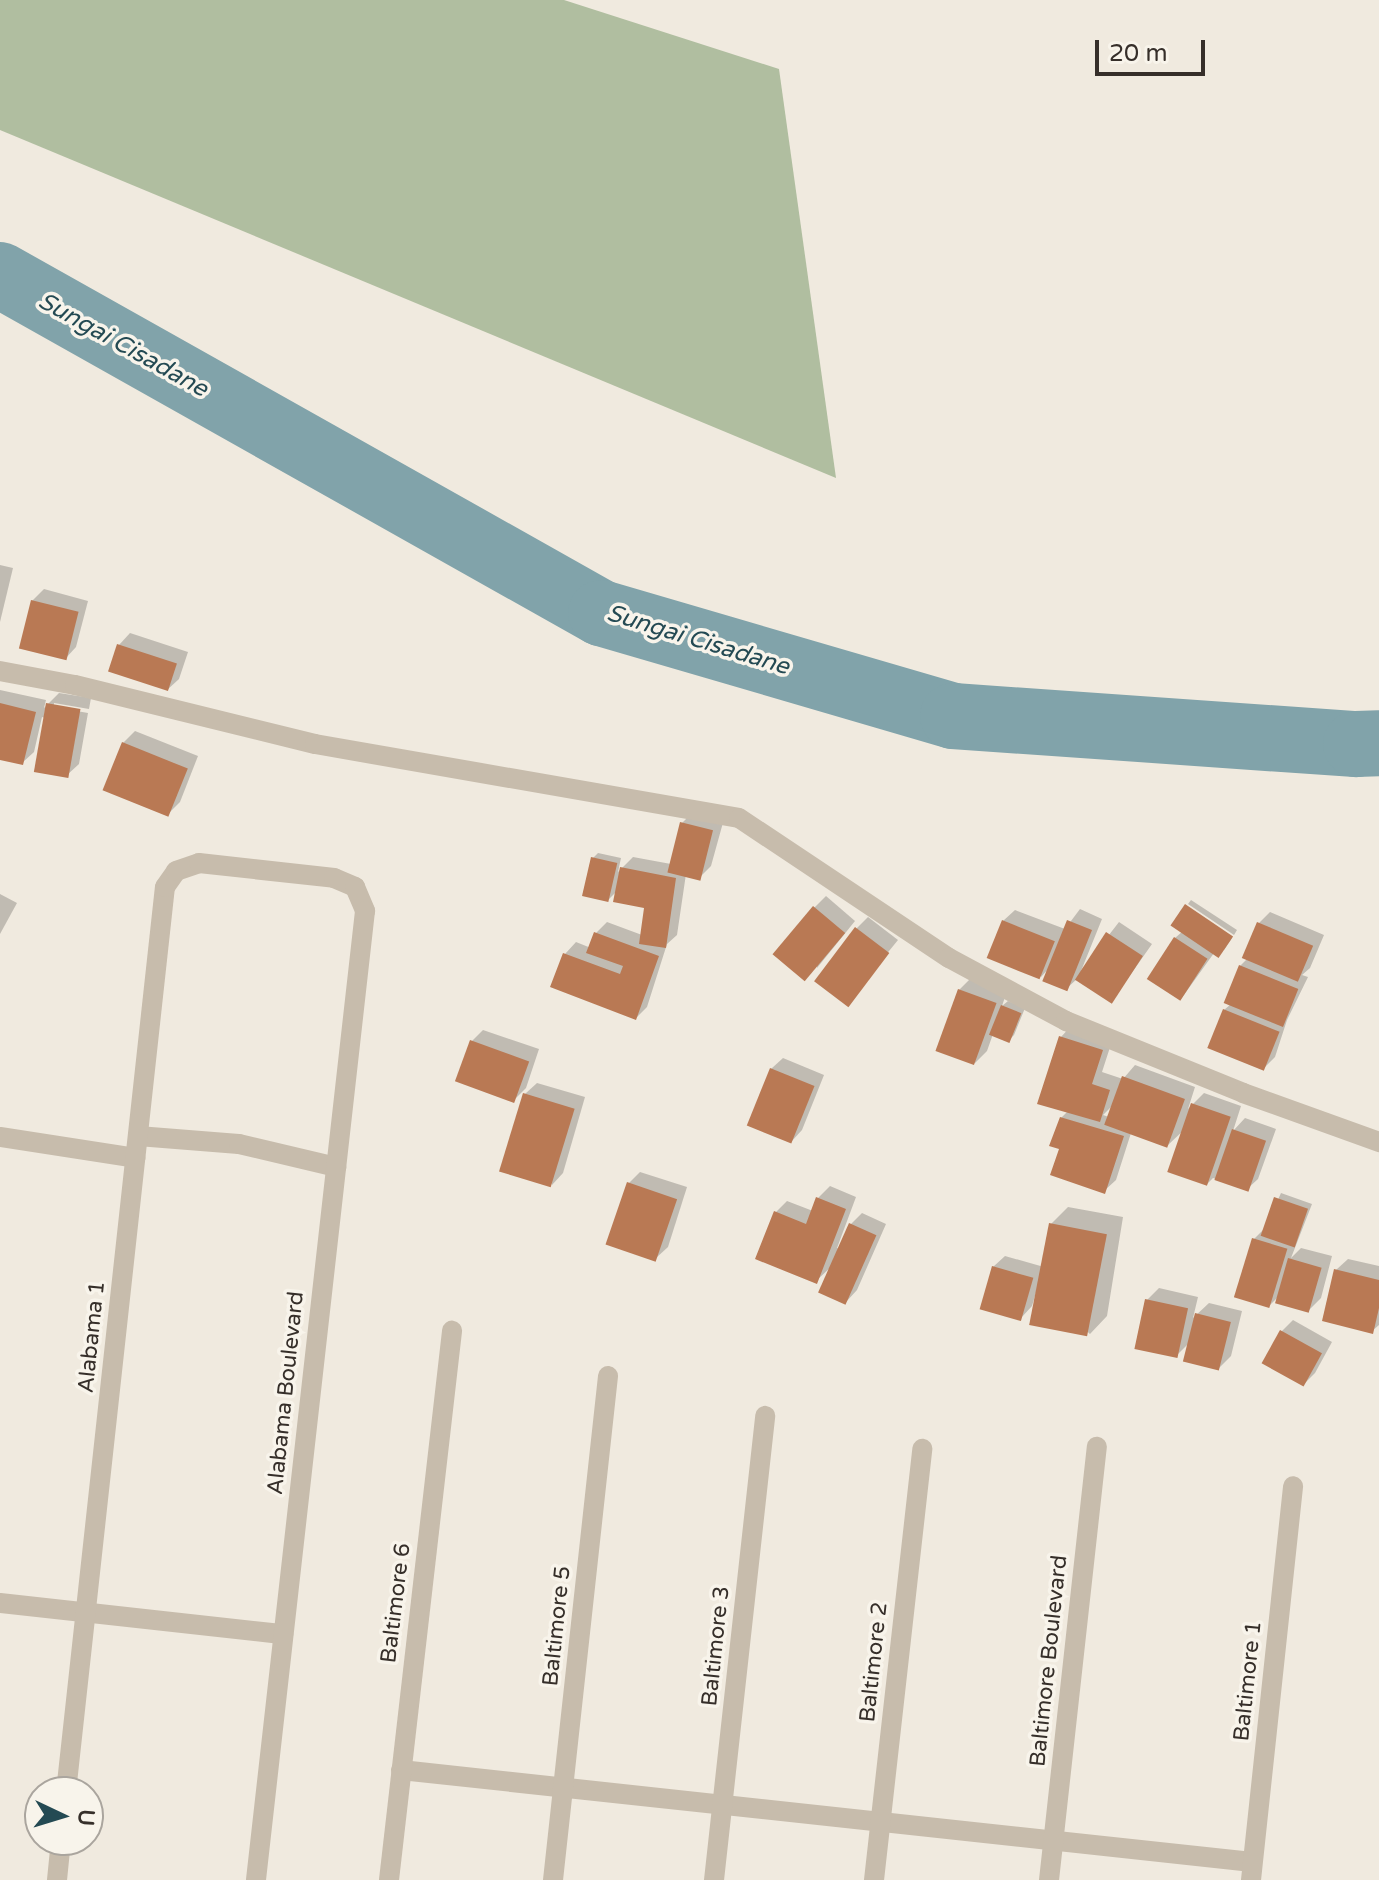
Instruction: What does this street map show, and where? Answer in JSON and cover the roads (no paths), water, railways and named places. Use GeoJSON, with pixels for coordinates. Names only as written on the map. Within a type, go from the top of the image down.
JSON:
{"type":"FeatureCollection","features":[{"type":"Feature","properties":{"kind":"street"},"geometry":{"type":"LineString","coordinates":[[0,671],[75,685],[315,744],[739,818],[949,958],[1066,1021],[1243,1093],[1379,1142]]}},
{"type":"Feature","properties":{"kind":"street","name":"Alabama Boulevard"},"geometry":{"type":"LineString","coordinates":[[165,887],[176,871],[199,863],[334,878],[355,887],[365,911],[256,1880]]}},
{"type":"Feature","properties":{"kind":"street","name":"Alabama 1"},"geometry":{"type":"LineString","coordinates":[[68,1776],[165,887]]}},
{"type":"Feature","properties":{"kind":"street"},"geometry":{"type":"LineString","coordinates":[[138,1136],[239,1144],[336,1167]]}},
{"type":"Feature","properties":{"kind":"street"},"geometry":{"type":"LineString","coordinates":[[0,1137],[135,1158]]}},
{"type":"Feature","properties":{"kind":"street","name":"Baltimore 6"},"geometry":{"type":"LineString","coordinates":[[389,1880],[452,1331]]}},
{"type":"Feature","properties":{"kind":"street","name":"Baltimore 5"},"geometry":{"type":"LineString","coordinates":[[553,1880],[608,1376]]}},
{"type":"Feature","properties":{"kind":"street","name":"Baltimore 3"},"geometry":{"type":"LineString","coordinates":[[714,1880],[765,1416]]}},
{"type":"Feature","properties":{"kind":"street","name":"Baltimore Boulevard"},"geometry":{"type":"LineString","coordinates":[[1049,1880],[1097,1447]]}},
{"type":"Feature","properties":{"kind":"street","name":"Baltimore 2"},"geometry":{"type":"LineString","coordinates":[[874,1880],[922,1449]]}},
{"type":"Feature","properties":{"kind":"street","name":"Baltimore 1"},"geometry":{"type":"LineString","coordinates":[[1252,1871],[1293,1486]]}},
{"type":"Feature","properties":{"kind":"street"},"geometry":{"type":"LineString","coordinates":[[0,1603],[283,1634]]}},
{"type":"Feature","properties":{"kind":"street"},"geometry":{"type":"LineString","coordinates":[[401,1770],[1054,1841],[1252,1871]]}},
{"type":"Feature","properties":{"kind":"street"},"geometry":{"type":"LineString","coordinates":[[57,1880],[59,1856]]}},
{"type":"Feature","properties":{"kind":"waterway","name":"Sungai Cisadane"},"geometry":{"type":"LineString","coordinates":[[0,275],[601,613],[953,716],[1356,744],[1379,743]]}}]}
